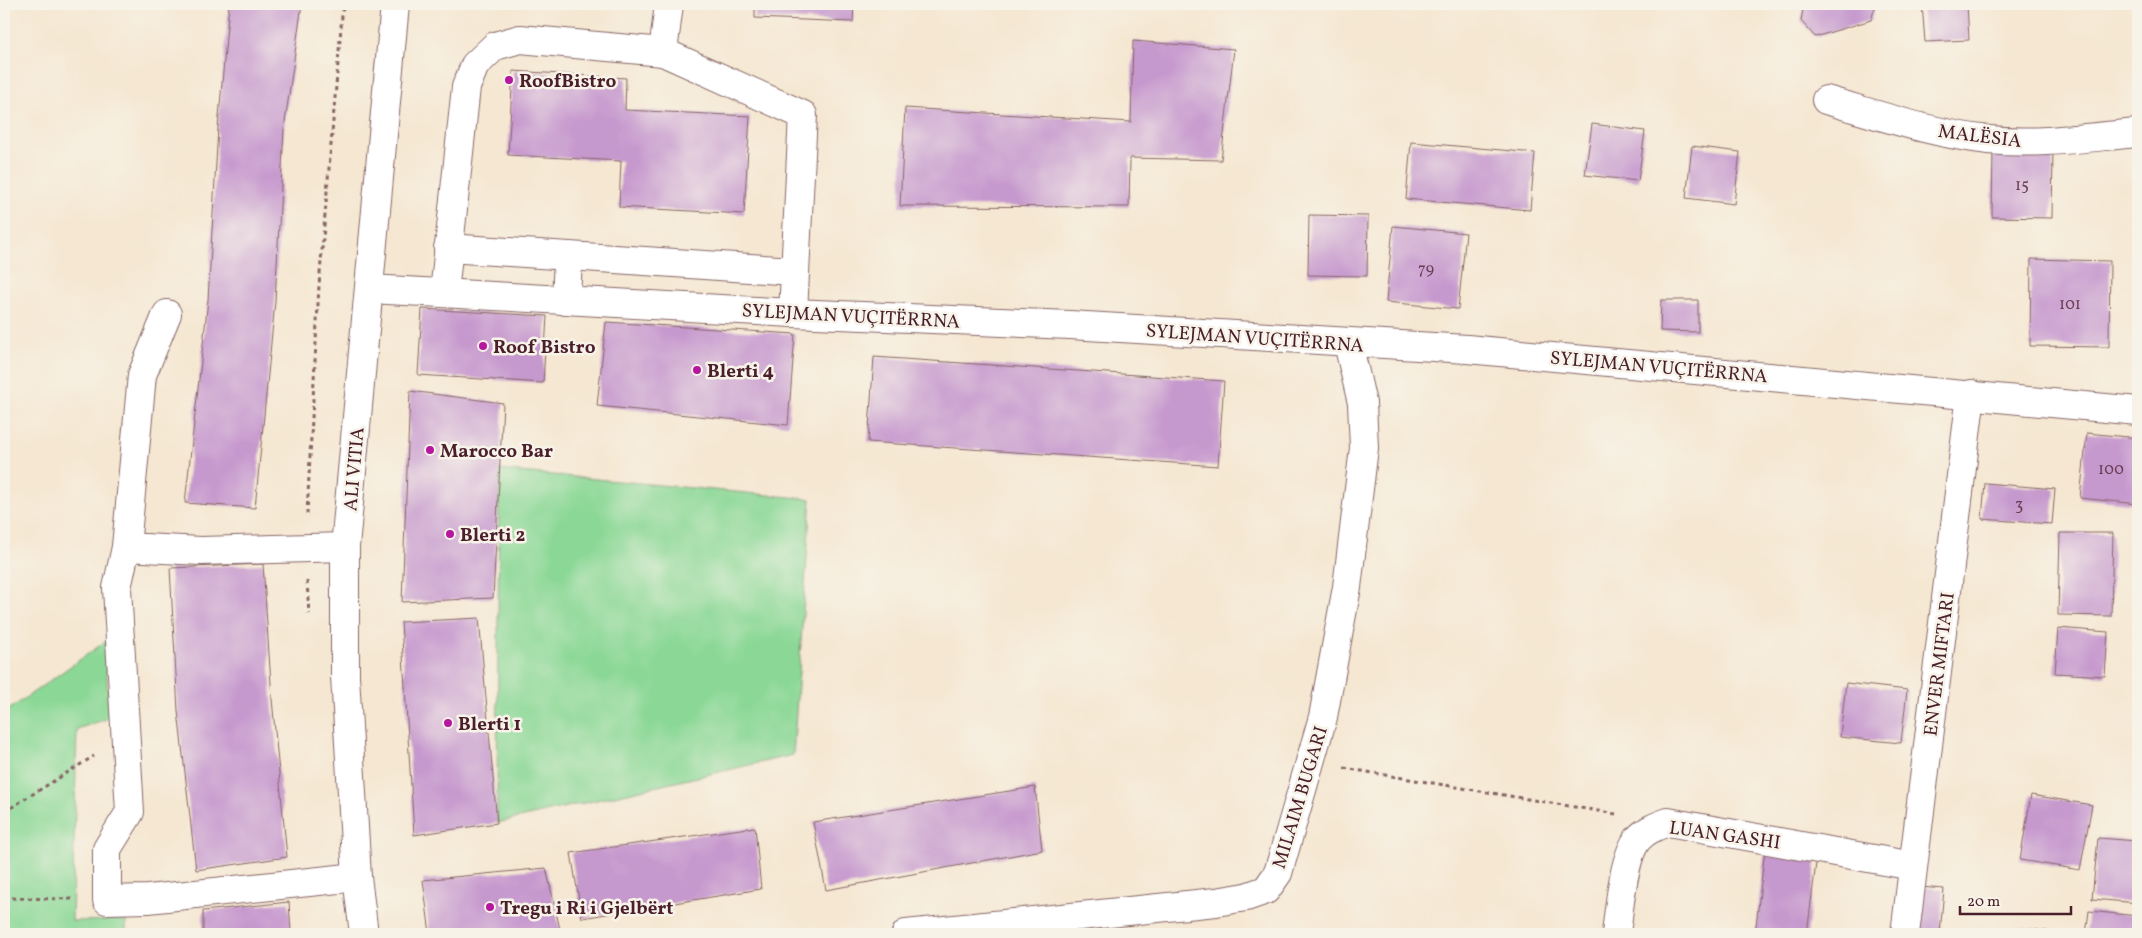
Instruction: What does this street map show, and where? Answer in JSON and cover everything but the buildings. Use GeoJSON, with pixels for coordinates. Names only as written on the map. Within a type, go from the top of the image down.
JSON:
{"type":"FeatureCollection","features":[{"type":"Feature","properties":{"kind":"street","name":"ALI VITIA"},"geometry":{"type":"LineString","coordinates":[[364,934],[357,877],[344,676],[345,548],[395,4]]}},
{"type":"Feature","properties":{"kind":"street"},"geometry":{"type":"LineString","coordinates":[[663,52],[669,4]]}},
{"type":"Feature","properties":{"kind":"street"},"geometry":{"type":"LineString","coordinates":[[444,293],[466,87],[475,65],[495,46],[520,39],[663,52],[803,115],[793,313]]}},
{"type":"Feature","properties":{"kind":"street","name":"MALËSIA"},"geometry":{"type":"LineString","coordinates":[[1826,100],[1933,131],[1989,140],[2037,142],[2138,133]]}},
{"type":"Feature","properties":{"kind":"street"},"geometry":{"type":"LineString","coordinates":[[448,248],[794,271]]}},
{"type":"Feature","properties":{"kind":"street"},"geometry":{"type":"LineString","coordinates":[[566,301],[568,256]]}},
{"type":"Feature","properties":{"kind":"street","name":"SYLEJMAN VUÇITËRRNA"},"geometry":{"type":"LineString","coordinates":[[370,289],[793,313],[1070,325],[1348,343],[1468,348],[2138,411]]}},
{"type":"Feature","properties":{"kind":"street"},"geometry":{"type":"LineString","coordinates":[[167,314],[142,375],[126,547],[117,588],[130,812],[107,849],[107,900],[148,899],[357,877]]}},
{"type":"Feature","properties":{"kind":"street","name":"MILAIM BUGARI"},"geometry":{"type":"LineString","coordinates":[[906,934],[1216,902],[1246,897],[1266,890],[1278,872],[1311,763],[1323,717],[1347,587],[1364,448],[1362,402],[1348,343]]}},
{"type":"Feature","properties":{"kind":"street","name":"ENVER MIFTARI"},"geometry":{"type":"LineString","coordinates":[[1904,934],[1971,394]]}},
{"type":"Feature","properties":{"kind":"street"},"geometry":{"type":"LineString","coordinates":[[126,547],[201,551],[345,548]]}},
{"type":"Feature","properties":{"kind":"street","name":"LUAN GASHI"},"geometry":{"type":"LineString","coordinates":[[1616,934],[1622,886],[1630,854],[1637,840],[1653,828],[1668,822],[1913,866]]}},
{"type":"Feature","properties":{"kind":"path"},"geometry":{"type":"LineString","coordinates":[[4,812],[126,736]]}},
{"type":"Feature","properties":{"kind":"path"},"geometry":{"type":"LineString","coordinates":[[1311,763],[1668,822]]}},
{"type":"Feature","properties":{"kind":"path"},"geometry":{"type":"LineString","coordinates":[[4,898],[107,900]]}},
{"type":"Feature","properties":{"kind":"green space"},"geometry":{"type":"Polygon","coordinates":[[[499,470],[811,499],[793,755],[497,823],[499,470]]]}},
{"type":"Feature","properties":{"kind":"green space"},"geometry":{"type":"Polygon","coordinates":[[[105,642],[109,718],[77,729],[72,921],[126,920],[126,934],[4,934],[4,713],[105,642]]]}},
{"type":"Feature","properties":{"kind":"place","name":"RoofBistro"},"geometry":{"type":"Point","coordinates":[509,80]}},
{"type":"Feature","properties":{"kind":"place","name":"Roof Bistro"},"geometry":{"type":"Point","coordinates":[483,346]}},
{"type":"Feature","properties":{"kind":"place","name":"Blerti 4"},"geometry":{"type":"Point","coordinates":[697,370]}},
{"type":"Feature","properties":{"kind":"place","name":"Marocco Bar"},"geometry":{"type":"Point","coordinates":[430,450]}},
{"type":"Feature","properties":{"kind":"place","name":"Blerti 2"},"geometry":{"type":"Point","coordinates":[450,534]}},
{"type":"Feature","properties":{"kind":"place","name":"Blerti 1"},"geometry":{"type":"Point","coordinates":[448,723]}},
{"type":"Feature","properties":{"kind":"place","name":"Tregu i Ri i Gjelbërt"},"geometry":{"type":"Point","coordinates":[490,907]}}]}
